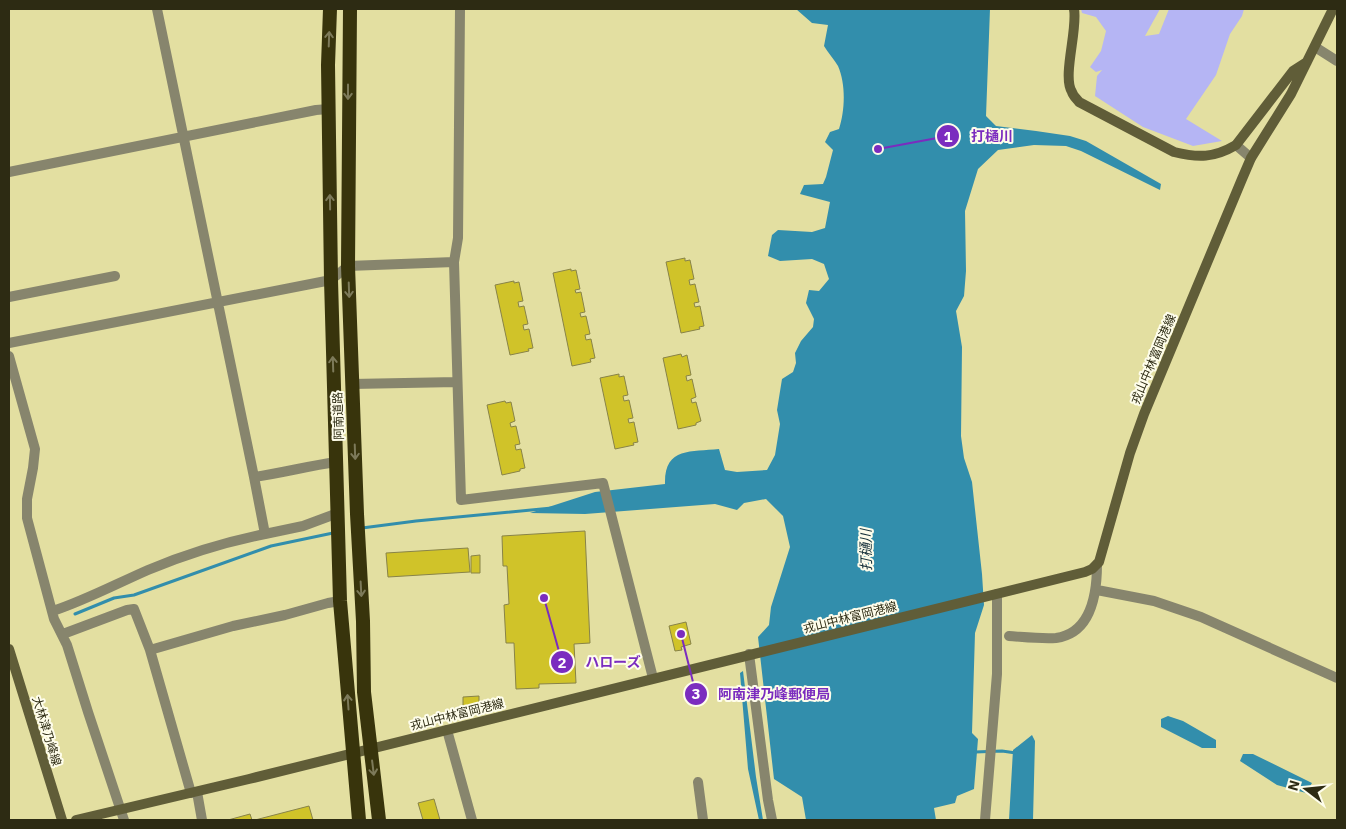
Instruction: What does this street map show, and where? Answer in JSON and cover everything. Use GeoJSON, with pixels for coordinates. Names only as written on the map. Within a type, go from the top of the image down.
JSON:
{"type":"FeatureCollection","features":[{"type":"Feature","properties":{"kind":"highway","name":"阿南道路"},"geometry":{"type":"LineString","coordinates":[[330,9],[331,280],[340,601],[359,820]]}},
{"type":"Feature","properties":{"kind":"highway","name":"阿南道路"},"geometry":{"type":"LineString","coordinates":[[350,9],[348,266],[352,384],[364,692],[378,820]]}},
{"type":"Feature","properties":{"kind":"main road","name":"戎山中林富岡港線"},"geometry":{"type":"LineString","coordinates":[[1074,9],[1074,31],[1069,75],[1070,91],[1080,102],[1174,152],[1189,156],[1210,156],[1226,151],[1236,145],[1293,72],[1308,61]]}},
{"type":"Feature","properties":{"kind":"main road","name":"戎山中林富岡港線"},"geometry":{"type":"LineString","coordinates":[[76,820],[352,754],[1085,572],[1097,564],[1130,453],[1144,414],[1251,158],[1291,94],[1333,9]]}},
{"type":"Feature","properties":{"kind":"main road","name":"大林津乃峰線"},"geometry":{"type":"LineString","coordinates":[[9,650],[62,820]]}},
{"type":"Feature","properties":{"kind":"street"},"geometry":{"type":"LineString","coordinates":[[156,9],[265,534]]}},
{"type":"Feature","properties":{"kind":"street"},"geometry":{"type":"LineString","coordinates":[[460,9],[458,229],[454,262],[461,500],[603,483],[653,678]]}},
{"type":"Feature","properties":{"kind":"street"},"geometry":{"type":"LineString","coordinates":[[1315,48],[1337,61]]}},
{"type":"Feature","properties":{"kind":"street"},"geometry":{"type":"LineString","coordinates":[[9,172],[316,110],[329,109]]}},
{"type":"Feature","properties":{"kind":"street"},"geometry":{"type":"LineString","coordinates":[[1236,145],[1251,158]]}},
{"type":"Feature","properties":{"kind":"street"},"geometry":{"type":"LineString","coordinates":[[9,343],[331,280],[348,266],[454,262]]}},
{"type":"Feature","properties":{"kind":"street"},"geometry":{"type":"LineString","coordinates":[[9,297],[115,276]]}},
{"type":"Feature","properties":{"kind":"street"},"geometry":{"type":"LineString","coordinates":[[9,356],[35,449],[27,498],[27,518],[57,625],[63,634],[124,820]]}},
{"type":"Feature","properties":{"kind":"street"},"geometry":{"type":"LineString","coordinates":[[352,384],[458,382]]}},
{"type":"Feature","properties":{"kind":"street"},"geometry":{"type":"LineString","coordinates":[[254,478],[307,466],[336,462]]}},
{"type":"Feature","properties":{"kind":"street"},"geometry":{"type":"LineString","coordinates":[[53,611],[71,605],[150,569],[200,551],[231,541],[304,526],[338,515]]}},
{"type":"Feature","properties":{"kind":"street"},"geometry":{"type":"LineString","coordinates":[[1009,636],[1057,638],[1074,632],[1089,614],[1102,591],[1097,564]]}},
{"type":"Feature","properties":{"kind":"street"},"geometry":{"type":"LineString","coordinates":[[1102,591],[1154,601],[1201,617],[1337,678]]}},
{"type":"Feature","properties":{"kind":"street"},"geometry":{"type":"LineString","coordinates":[[985,820],[997,674],[993,595]]}},
{"type":"Feature","properties":{"kind":"street"},"geometry":{"type":"LineString","coordinates":[[150,650],[233,626],[340,601]]}},
{"type":"Feature","properties":{"kind":"street"},"geometry":{"type":"LineString","coordinates":[[63,634],[134,609],[150,650],[202,820]]}},
{"type":"Feature","properties":{"kind":"street"},"geometry":{"type":"LineString","coordinates":[[752,654],[768,800],[772,820]]}},
{"type":"Feature","properties":{"kind":"street"},"geometry":{"type":"LineString","coordinates":[[447,730],[472,820]]}},
{"type":"Feature","properties":{"kind":"street"},"geometry":{"type":"LineString","coordinates":[[698,782],[703,820]]}},
{"type":"Feature","properties":{"kind":"shaded area"},"geometry":{"type":"Polygon","coordinates":[[[1081,9],[1160,9],[1145,36],[1159,34],[1169,9],[1244,9],[1242,16],[1230,34],[1216,75],[1186,119],[1222,141],[1193,146],[1143,127],[1095,96],[1097,76],[1102,70],[1096,72],[1090,67],[1101,51],[1106,31],[1096,17],[1082,13],[1081,9]]]}},
{"type":"Feature","properties":{"kind":"water"},"geometry":{"type":"Polygon","coordinates":[[[796,9],[990,9],[986,116],[996,126],[1070,136],[1086,141],[1161,184],[1160,190],[1081,151],[1066,146],[1034,145],[998,150],[978,169],[965,211],[966,271],[964,296],[956,311],[962,347],[961,436],[964,458],[972,482],[984,605],[975,633],[972,733],[978,739],[974,789],[957,796],[955,803],[934,808],[936,820],[806,820],[802,797],[774,779],[758,637],[769,625],[771,607],[790,547],[783,516],[766,499],[744,503],[737,510],[715,504],[585,514],[530,513],[595,492],[665,484],[669,463],[674,457],[689,452],[719,449],[725,470],[737,472],[767,470],[775,455],[780,424],[777,410],[782,379],[793,372],[796,363],[795,353],[801,341],[813,327],[814,319],[806,303],[809,290],[819,291],[829,279],[824,264],[812,259],[780,261],[768,256],[772,235],[778,230],[812,232],[825,228],[830,202],[800,194],[804,185],[823,184],[833,150],[825,142],[830,132],[839,129],[843,106],[841,73],[824,46],[828,25],[812,23],[796,9]]]}},
{"type":"Feature","properties":{"kind":"water"},"geometry":{"type":"Polygon","coordinates":[[[743,671],[763,820],[759,820],[748,769],[740,673],[743,671]]]}},
{"type":"Feature","properties":{"kind":"water"},"geometry":{"type":"Polygon","coordinates":[[[1168,716],[1183,721],[1216,740],[1216,748],[1202,748],[1161,727],[1161,719],[1168,716]]]}},
{"type":"Feature","properties":{"kind":"water"},"geometry":{"type":"Polygon","coordinates":[[[1032,735],[1035,741],[1033,820],[1009,820],[1013,750],[1032,735]]]}},
{"type":"Feature","properties":{"kind":"water"},"geometry":{"type":"Polygon","coordinates":[[[1243,754],[1253,754],[1312,783],[1306,793],[1277,785],[1240,761],[1243,754]]]}},
{"type":"Feature","properties":{"kind":"building"},"geometry":{"type":"Polygon","coordinates":[[[685,258],[685,261],[690,260],[694,279],[689,280],[690,285],[695,284],[699,302],[694,303],[695,307],[700,306],[704,326],[699,327],[700,329],[681,333],[666,262],[685,258]]]}},
{"type":"Feature","properties":{"kind":"building"},"geometry":{"type":"Polygon","coordinates":[[[571,269],[571,271],[576,270],[580,289],[575,290],[576,293],[581,292],[585,312],[580,313],[581,317],[586,316],[590,334],[585,335],[586,340],[591,339],[595,358],[590,359],[591,362],[572,366],[553,273],[571,269]]]}},
{"type":"Feature","properties":{"kind":"building"},"geometry":{"type":"Polygon","coordinates":[[[514,281],[514,283],[519,282],[523,301],[518,302],[519,307],[524,306],[528,324],[523,325],[524,330],[529,329],[533,348],[528,349],[529,351],[510,355],[495,285],[514,281]]]}},
{"type":"Feature","properties":{"kind":"building"},"geometry":{"type":"Polygon","coordinates":[[[681,354],[682,357],[687,355],[691,375],[686,376],[687,381],[692,379],[696,397],[691,399],[692,403],[696,402],[701,421],[696,423],[696,425],[678,429],[663,358],[681,354]]]}},
{"type":"Feature","properties":{"kind":"building"},"geometry":{"type":"Polygon","coordinates":[[[619,374],[619,377],[624,376],[628,395],[623,396],[624,401],[629,400],[633,418],[628,419],[629,423],[634,422],[638,442],[633,443],[634,445],[615,449],[600,378],[619,374]]]}},
{"type":"Feature","properties":{"kind":"building"},"geometry":{"type":"Polygon","coordinates":[[[505,401],[506,403],[511,402],[515,421],[510,423],[511,427],[516,426],[520,444],[515,445],[516,450],[521,449],[525,468],[502,475],[487,405],[505,401]]]}},
{"type":"Feature","properties":{"kind":"building"},"geometry":{"type":"Polygon","coordinates":[[[585,531],[590,643],[574,644],[576,683],[539,684],[539,688],[516,689],[514,643],[506,643],[504,605],[509,604],[507,566],[503,566],[502,536],[585,531]]]}},
{"type":"Feature","properties":{"kind":"building"},"geometry":{"type":"Polygon","coordinates":[[[468,548],[470,572],[388,577],[386,553],[468,548]]]}},
{"type":"Feature","properties":{"kind":"building"},"geometry":{"type":"Polygon","coordinates":[[[480,555],[480,573],[471,573],[471,556],[480,555]]]}},
{"type":"Feature","properties":{"kind":"building"},"geometry":{"type":"Polygon","coordinates":[[[686,622],[691,644],[681,647],[682,650],[675,651],[669,626],[686,622]]]}},
{"type":"Feature","properties":{"kind":"building"},"geometry":{"type":"Polygon","coordinates":[[[479,696],[479,705],[463,706],[463,697],[479,696]]]}},
{"type":"Feature","properties":{"kind":"building"},"geometry":{"type":"Polygon","coordinates":[[[434,799],[440,820],[423,820],[418,803],[434,799]]]}},
{"type":"Feature","properties":{"kind":"building"},"geometry":{"type":"Polygon","coordinates":[[[309,806],[313,820],[255,820],[309,806]]]}},
{"type":"Feature","properties":{"kind":"building"},"geometry":{"type":"Polygon","coordinates":[[[250,814],[252,820],[228,820],[250,814]]]}},
{"type":"Feature","properties":{"kind":"waterway"},"geometry":{"type":"LineString","coordinates":[[362,528],[552,508]]}},
{"type":"Feature","properties":{"kind":"waterway"},"geometry":{"type":"LineString","coordinates":[[75,614],[114,598],[134,595],[271,546],[333,533]]}},
{"type":"Feature","properties":{"kind":"waterway"},"geometry":{"type":"LineString","coordinates":[[975,752],[1002,751],[1016,753]]}},
{"type":"Feature","properties":{"kind":"place","name":"打樋川"},"geometry":{"type":"Point","coordinates":[878,149]}},
{"type":"Feature","properties":{"kind":"place","name":"ハローズ"},"geometry":{"type":"Point","coordinates":[544,598]}},
{"type":"Feature","properties":{"kind":"place","name":"阿南津乃峰郵便局"},"geometry":{"type":"Point","coordinates":[681,634]}}]}
